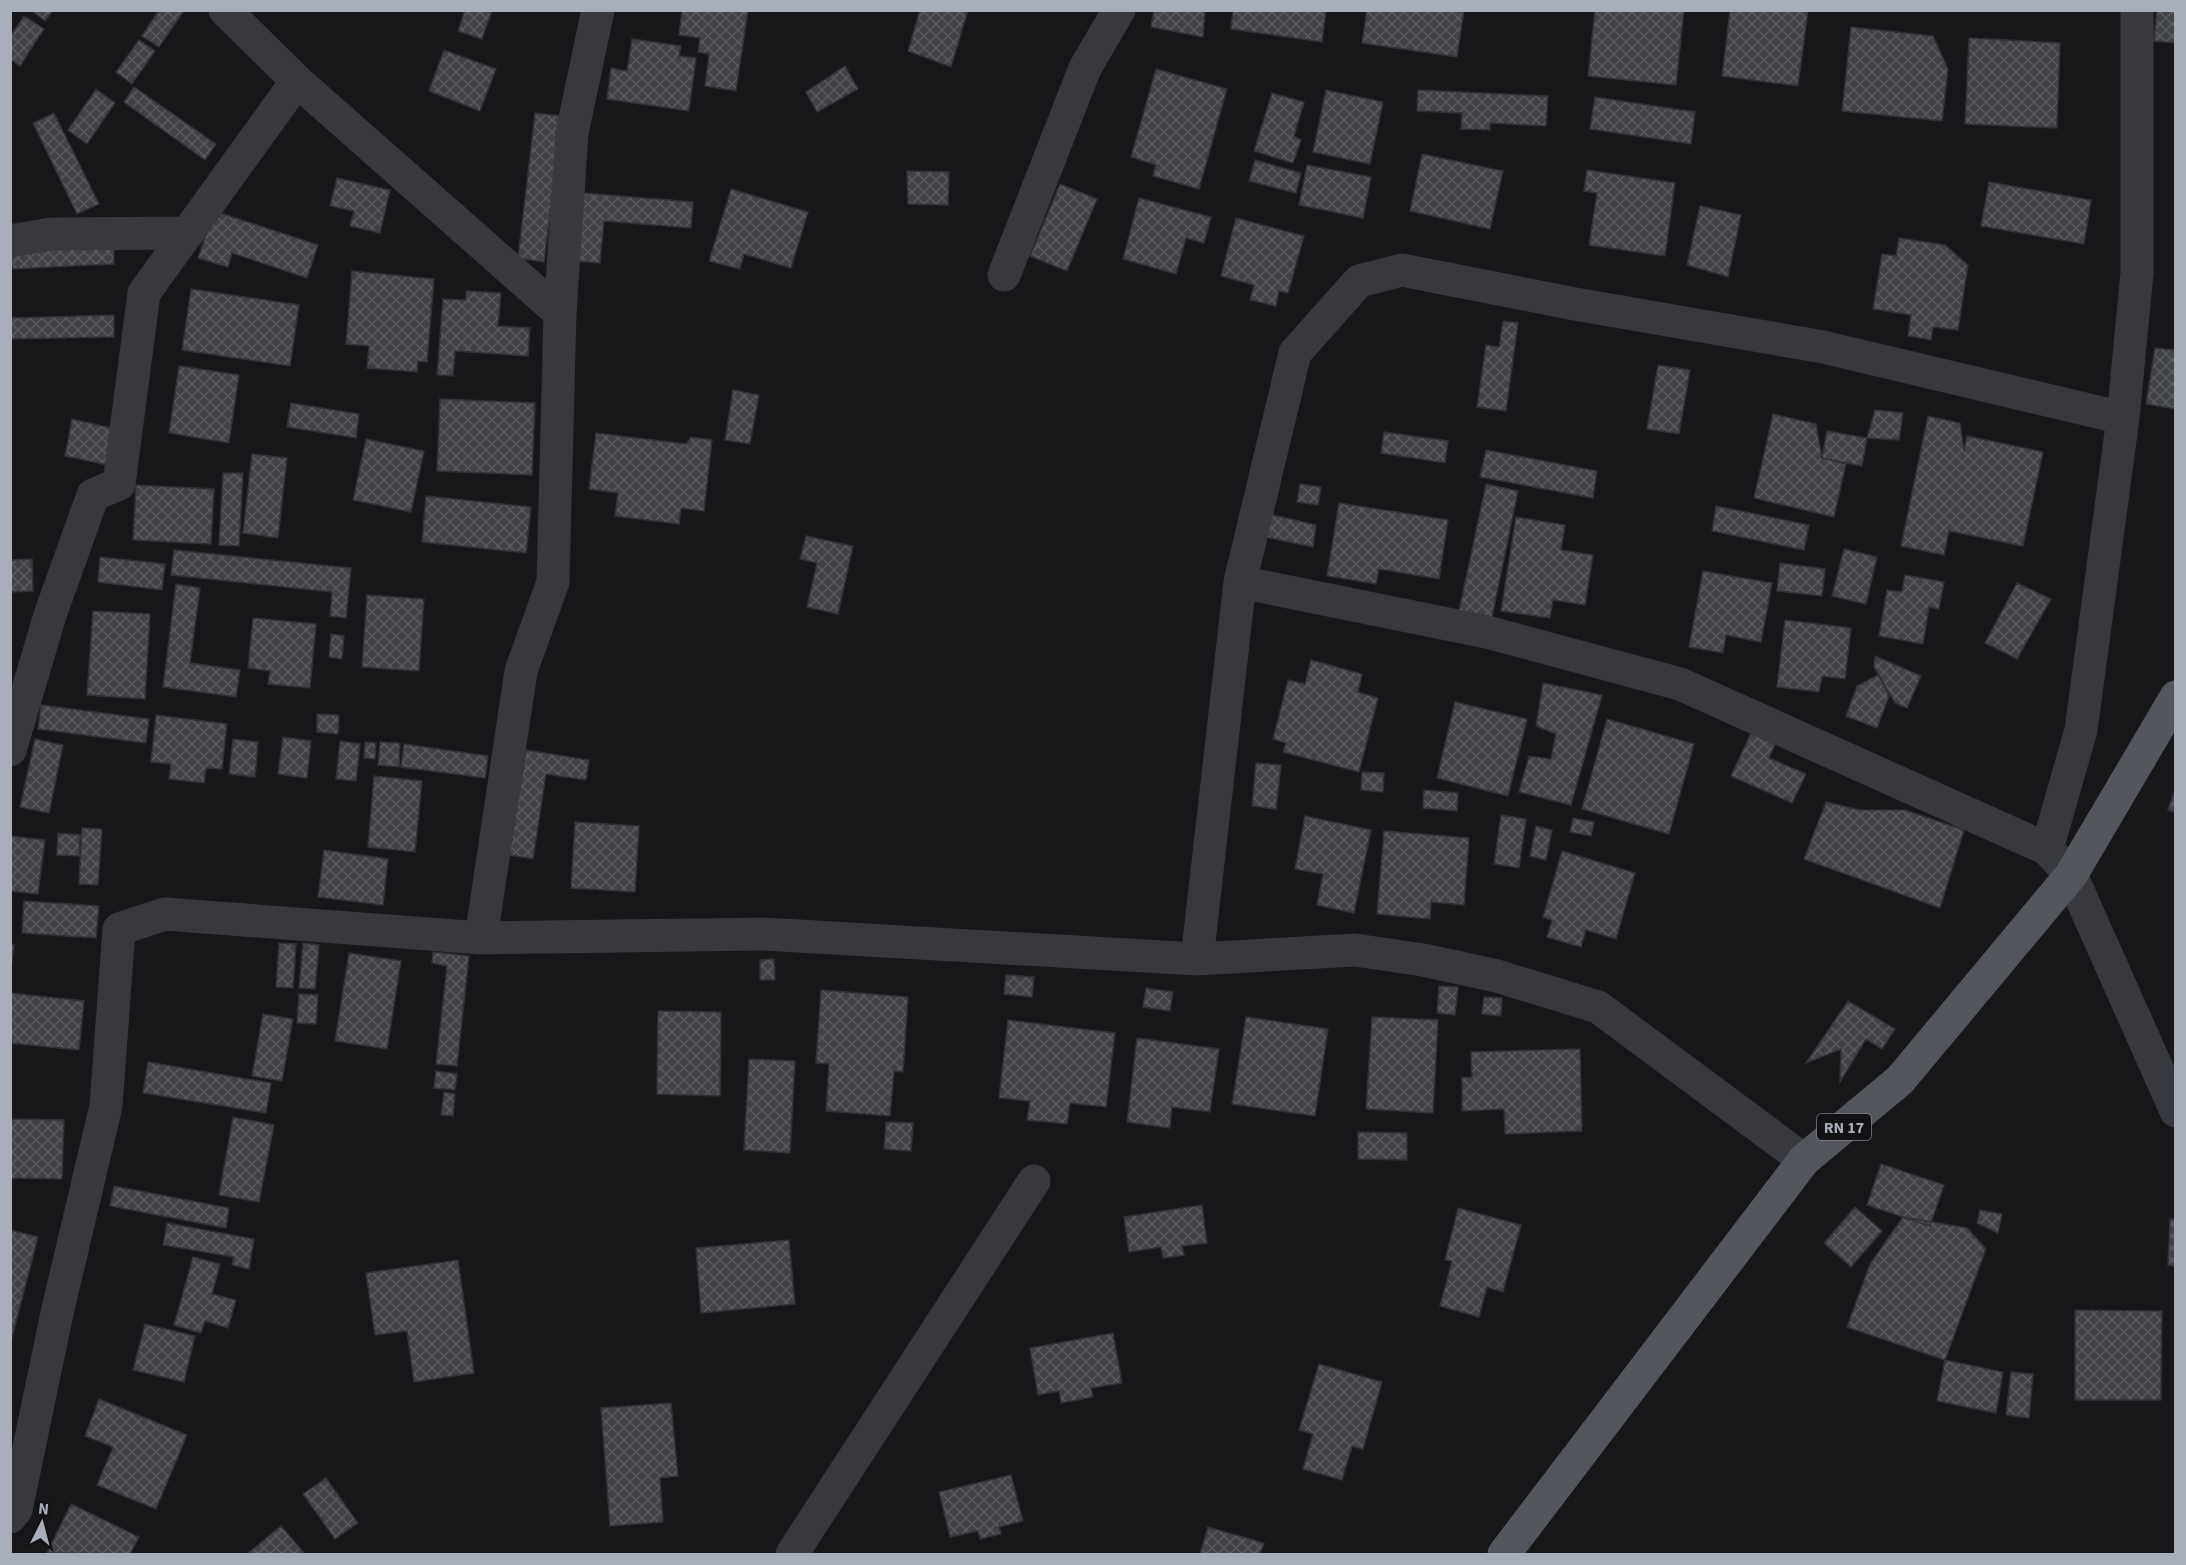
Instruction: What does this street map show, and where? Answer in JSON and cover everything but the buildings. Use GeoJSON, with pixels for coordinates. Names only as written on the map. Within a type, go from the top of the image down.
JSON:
{"type":"FeatureCollection","features":[{"type":"Feature","properties":{"kind":"main road","name":"RN 17"},"geometry":{"type":"LineString","coordinates":[[1504,1554],[1804,1160],[1900,1080],[2071,875],[2175,697]]}},
{"type":"Feature","properties":{"kind":"street"},"geometry":{"type":"LineString","coordinates":[[225,10],[297,81],[560,313]]}},
{"type":"Feature","properties":{"kind":"street"},"geometry":{"type":"LineString","coordinates":[[481,938],[521,671],[553,582],[560,313],[573,133],[598,10]]}},
{"type":"Feature","properties":{"kind":"street"},"geometry":{"type":"LineString","coordinates":[[1004,275],[1085,68],[1119,10]]}},
{"type":"Feature","properties":{"kind":"street"},"geometry":{"type":"LineString","coordinates":[[2047,849],[2081,730],[2123,418],[2137,273],[2137,10]]}},
{"type":"Feature","properties":{"kind":"street"},"geometry":{"type":"LineString","coordinates":[[10,750],[50,615],[93,495],[119,483],[144,293],[297,81]]}},
{"type":"Feature","properties":{"kind":"street"},"geometry":{"type":"LineString","coordinates":[[10,241],[51,234],[188,233]]}},
{"type":"Feature","properties":{"kind":"street"},"geometry":{"type":"LineString","coordinates":[[1197,959],[1240,582],[1296,353],[1359,281],[1402,270],[1575,304],[1823,347],[2123,418]]}},
{"type":"Feature","properties":{"kind":"street"},"geometry":{"type":"LineString","coordinates":[[1240,582],[1487,632],[1680,684],[2047,849],[2071,875],[2175,1111]]}},
{"type":"Feature","properties":{"kind":"street"},"geometry":{"type":"LineString","coordinates":[[10,1517],[16,1510],[57,1313],[106,1106],[119,929],[165,914],[481,938],[764,934],[1197,959],[1355,950],[1423,960],[1497,976],[1598,1007],[1804,1160]]}},
{"type":"Feature","properties":{"kind":"street"},"geometry":{"type":"LineString","coordinates":[[792,1554],[1034,1181]]}}]}
